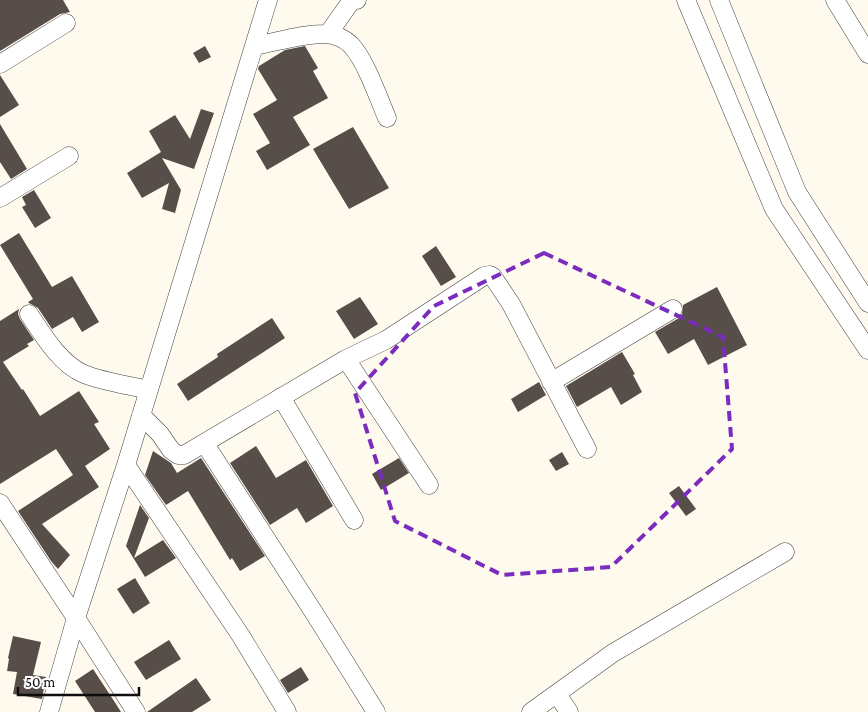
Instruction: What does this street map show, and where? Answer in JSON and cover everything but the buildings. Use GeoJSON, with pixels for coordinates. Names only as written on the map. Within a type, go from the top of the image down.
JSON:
{"type":"FeatureCollection","features":[{"type":"Feature","properties":{"kind":"street"},"geometry":{"type":"LineString","coordinates":[[49,712],[76,618],[126,465],[268,0]]}},
{"type":"Feature","properties":{"kind":"street"},"geometry":{"type":"LineString","coordinates":[[328,34],[352,0],[357,0]]}},
{"type":"Feature","properties":{"kind":"street"},"geometry":{"type":"LineString","coordinates":[[686,0],[774,209],[868,350]]}},
{"type":"Feature","properties":{"kind":"street"},"geometry":{"type":"LineString","coordinates":[[719,0],[797,192],[868,303]]}},
{"type":"Feature","properties":{"kind":"street"},"geometry":{"type":"LineString","coordinates":[[835,0],[868,54]]}},
{"type":"Feature","properties":{"kind":"street"},"geometry":{"type":"LineString","coordinates":[[0,64],[66,23]]}},
{"type":"Feature","properties":{"kind":"street"},"geometry":{"type":"LineString","coordinates":[[254,46],[317,34],[328,34],[344,39],[356,50],[387,118]]}},
{"type":"Feature","properties":{"kind":"street"},"geometry":{"type":"LineString","coordinates":[[0,198],[69,156]]}},
{"type":"Feature","properties":{"kind":"street"},"geometry":{"type":"LineString","coordinates":[[774,209],[797,192]]}},
{"type":"Feature","properties":{"kind":"street"},"geometry":{"type":"LineString","coordinates":[[141,414],[160,434],[171,450],[178,455],[184,455],[346,359],[386,340],[484,276],[490,274],[511,304],[587,449]]}},
{"type":"Feature","properties":{"kind":"street"},"geometry":{"type":"LineString","coordinates":[[551,382],[673,308]]}},
{"type":"Feature","properties":{"kind":"street"},"geometry":{"type":"LineString","coordinates":[[29,314],[64,360],[82,373],[149,390]]}},
{"type":"Feature","properties":{"kind":"street"},"geometry":{"type":"LineString","coordinates":[[346,359],[429,485]]}},
{"type":"Feature","properties":{"kind":"street"},"geometry":{"type":"LineString","coordinates":[[281,398],[354,520]]}},
{"type":"Feature","properties":{"kind":"street"},"geometry":{"type":"LineString","coordinates":[[205,444],[376,712]]}},
{"type":"Feature","properties":{"kind":"street"},"geometry":{"type":"LineString","coordinates":[[126,465],[241,636],[287,712]]}},
{"type":"Feature","properties":{"kind":"street"},"geometry":{"type":"LineString","coordinates":[[0,503],[136,712]]}},
{"type":"Feature","properties":{"kind":"street"},"geometry":{"type":"LineString","coordinates":[[531,712],[613,653],[785,552]]}},
{"type":"Feature","properties":{"kind":"street"},"geometry":{"type":"LineString","coordinates":[[557,694],[568,712]]}},
{"type":"Feature","properties":{"kind":"highlighted area"},"geometry":{"type":"Polygon","coordinates":[[[544,253],[723,337],[732,449],[611,567],[502,575],[395,521],[355,393],[434,306],[544,253]]]}}]}
